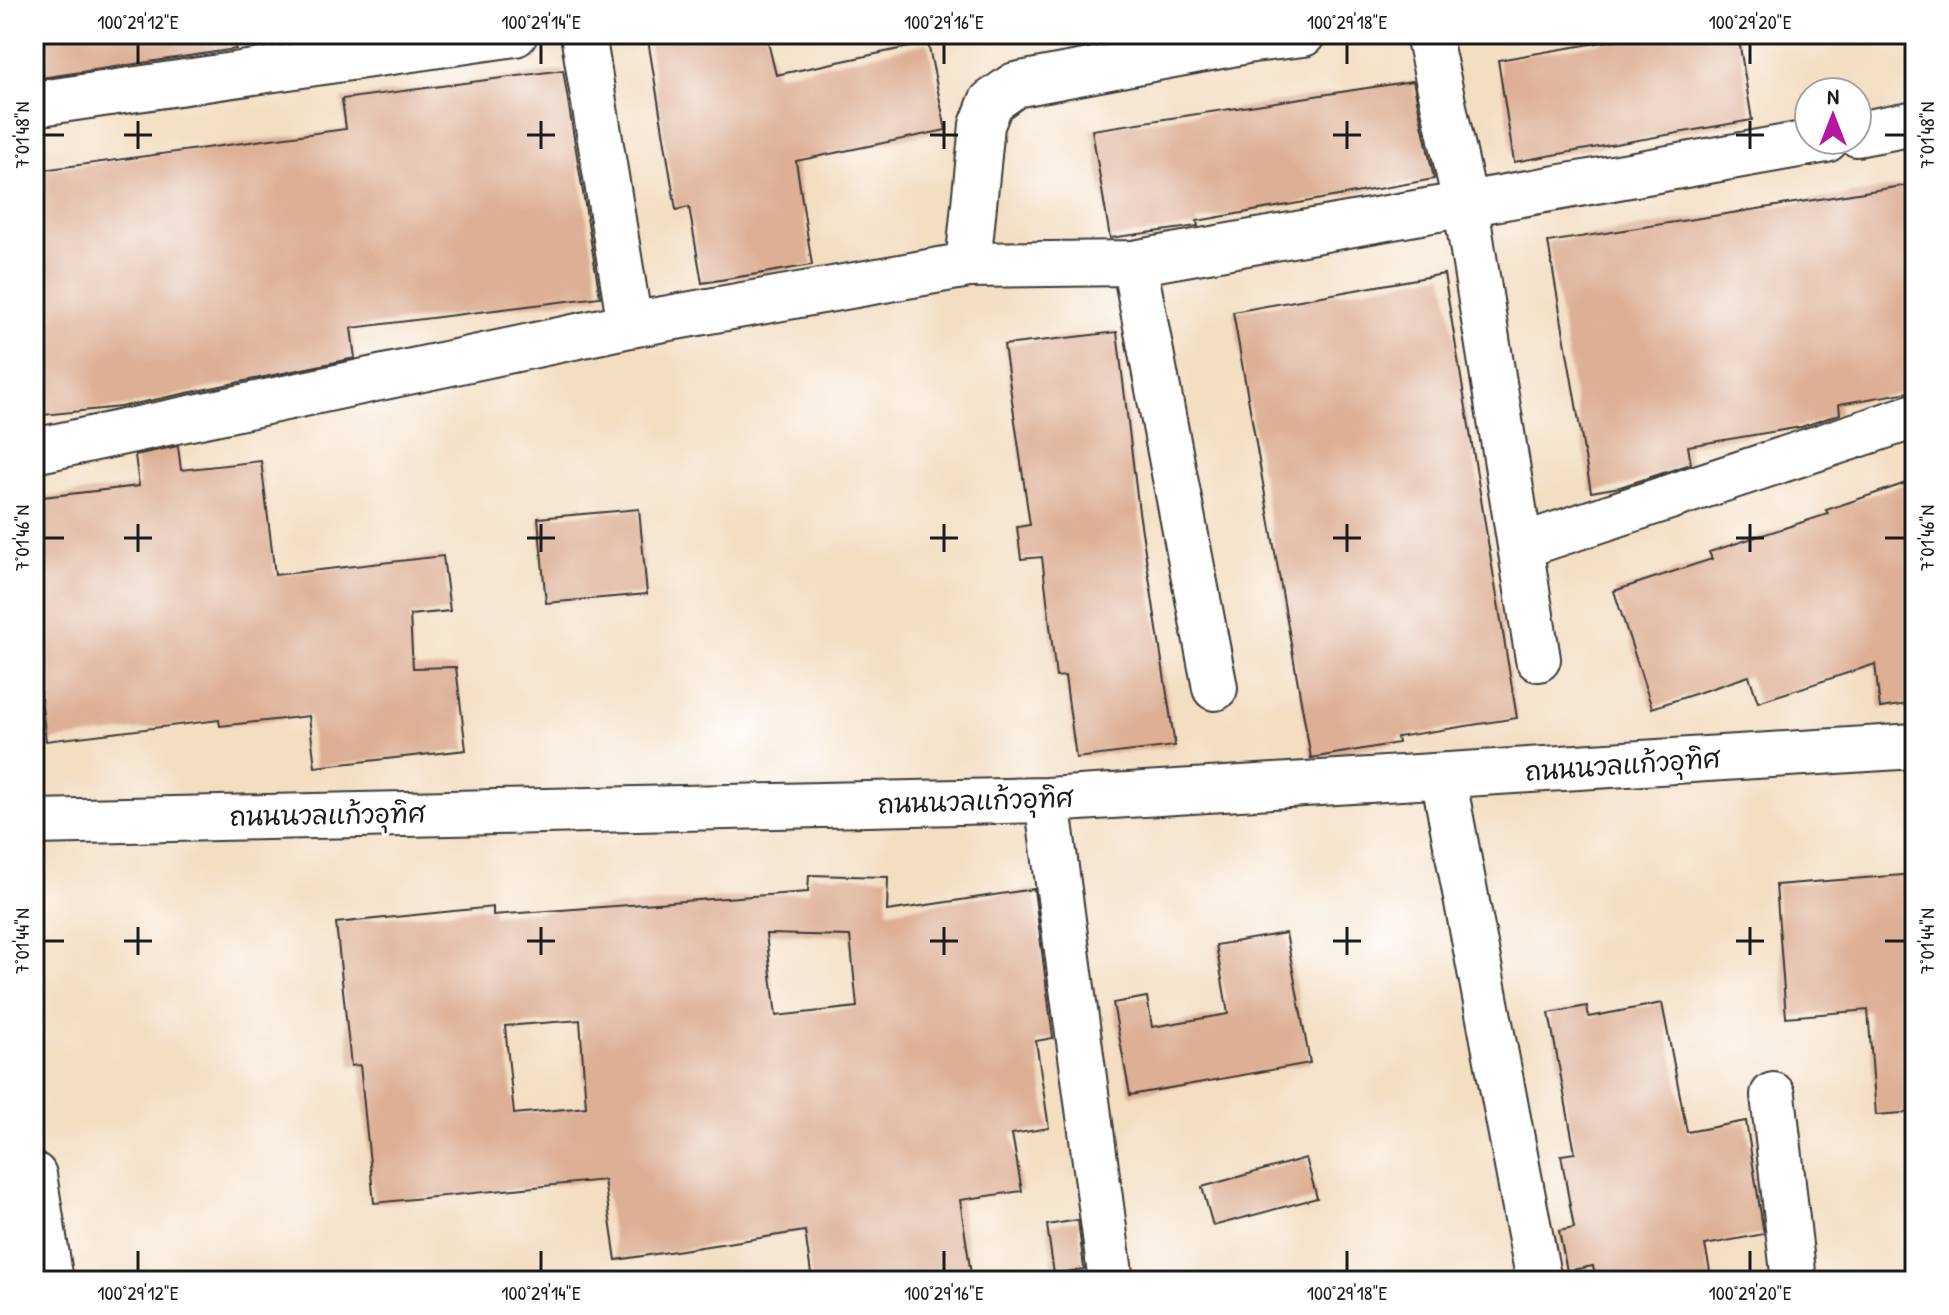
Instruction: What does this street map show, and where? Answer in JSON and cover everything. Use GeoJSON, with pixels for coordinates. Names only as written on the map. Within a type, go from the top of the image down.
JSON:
{"type":"FeatureCollection","features":[{"type":"Feature","properties":{"kind":"street"},"geometry":{"type":"LineString","coordinates":[[34,104],[515,34]]}},
{"type":"Feature","properties":{"kind":"street"},"geometry":{"type":"LineString","coordinates":[[583,34],[630,325]]}},
{"type":"Feature","properties":{"kind":"street"},"geometry":{"type":"LineString","coordinates":[[968,265],[982,125],[991,102],[1015,85],[1253,37],[1303,34]]}},
{"type":"Feature","properties":{"kind":"street"},"geometry":{"type":"LineString","coordinates":[[1428,34],[1466,207],[1538,659]]}},
{"type":"Feature","properties":{"kind":"street"},"geometry":{"type":"LineString","coordinates":[[1873,131],[1915,123]]}},
{"type":"Feature","properties":{"kind":"street"},"geometry":{"type":"LineString","coordinates":[[34,451],[630,325],[968,265],[1134,263],[1466,207],[1793,146]]}},
{"type":"Feature","properties":{"kind":"street"},"geometry":{"type":"LineString","coordinates":[[1134,263],[1215,688]]}},
{"type":"Feature","properties":{"kind":"street"},"geometry":{"type":"LineString","coordinates":[[1521,546],[1915,416]]}},
{"type":"Feature","properties":{"kind":"street","name":"ถนนนวลแก้วอุทิศ"},"geometry":{"type":"LineString","coordinates":[[34,822],[1047,800],[1915,746]]}},
{"type":"Feature","properties":{"kind":"street"},"geometry":{"type":"LineString","coordinates":[[1443,776],[1539,1281]]}},
{"type":"Feature","properties":{"kind":"street"},"geometry":{"type":"LineString","coordinates":[[1047,800],[1111,1281]]}},
{"type":"Feature","properties":{"kind":"street"},"geometry":{"type":"LineString","coordinates":[[1773,1095],[1794,1281]]}},
{"type":"Feature","properties":{"kind":"street"},"geometry":{"type":"LineString","coordinates":[[34,1175],[51,1281]]}},
{"type":"Feature","properties":{"kind":"building"},"geometry":{"type":"Polygon","coordinates":[[[34,34],[235,34],[236,49],[34,79],[34,34]]]}},
{"type":"Feature","properties":{"kind":"building"},"geometry":{"type":"Polygon","coordinates":[[[647,34],[766,34],[776,75],[928,43],[946,130],[796,161],[812,265],[702,283],[689,207],[676,210],[647,34]]]}},
{"type":"Feature","properties":{"kind":"building"},"geometry":{"type":"Polygon","coordinates":[[[1650,34],[1738,34],[1752,120],[1514,162],[1498,60],[1650,34]]]}},
{"type":"Feature","properties":{"kind":"building"},"geometry":{"type":"Polygon","coordinates":[[[563,70],[600,297],[351,328],[355,358],[120,407],[34,416],[34,171],[346,129],[342,99],[563,70]]]}},
{"type":"Feature","properties":{"kind":"building"},"geometry":{"type":"Polygon","coordinates":[[[1413,81],[1434,179],[1197,221],[1198,226],[1110,238],[1092,130],[1413,81]]]}},
{"type":"Feature","properties":{"kind":"building"},"geometry":{"type":"Polygon","coordinates":[[[1915,184],[1915,391],[1839,404],[1840,414],[1801,427],[1688,446],[1691,464],[1620,487],[1591,492],[1548,242],[1915,184]]]}},
{"type":"Feature","properties":{"kind":"building"},"geometry":{"type":"Polygon","coordinates":[[[1444,274],[1517,718],[1397,737],[1398,743],[1311,758],[1233,312],[1444,274]]]}},
{"type":"Feature","properties":{"kind":"building"},"geometry":{"type":"Polygon","coordinates":[[[1117,332],[1139,512],[1175,746],[1076,758],[1065,676],[1056,677],[1042,557],[1021,559],[1017,527],[1030,525],[1004,345],[1117,332]]]}},
{"type":"Feature","properties":{"kind":"building"},"geometry":{"type":"Polygon","coordinates":[[[178,446],[181,470],[261,461],[275,575],[443,556],[450,611],[410,615],[413,668],[456,667],[466,750],[315,767],[309,716],[220,726],[219,720],[46,741],[34,637],[34,498],[139,486],[135,455],[178,446]]]}},
{"type":"Feature","properties":{"kind":"building"},"geometry":{"type":"Polygon","coordinates":[[[1915,480],[1915,703],[1880,708],[1875,664],[1758,702],[1749,676],[1652,708],[1614,591],[1712,559],[1709,552],[1828,514],[1826,510],[1915,480]]]}},
{"type":"Feature","properties":{"kind":"building"},"geometry":{"type":"Polygon","coordinates":[[[639,509],[647,594],[546,603],[538,518],[639,509]]]}},
{"type":"Feature","properties":{"kind":"building"},"geometry":{"type":"Polygon","coordinates":[[[1915,874],[1915,1112],[1876,1115],[1868,1010],[1786,1017],[1776,885],[1915,874]]]}},
{"type":"Feature","properties":{"kind":"building"},"geometry":{"type":"Polygon","coordinates":[[[809,875],[888,877],[887,911],[1034,889],[1053,1038],[1036,1041],[1049,1128],[1012,1134],[1022,1191],[960,1200],[972,1281],[812,1281],[805,1231],[616,1260],[604,1180],[374,1203],[360,1065],[351,1066],[336,923],[493,907],[493,915],[808,892],[809,875]],[[766,934],[776,1016],[857,1007],[850,936],[766,934]],[[580,1020],[505,1026],[514,1114],[586,1107],[580,1020]]]}},
{"type":"Feature","properties":{"kind":"building"},"geometry":{"type":"Polygon","coordinates":[[[1286,933],[1310,1063],[1130,1095],[1113,1003],[1147,997],[1152,1027],[1228,1014],[1216,945],[1286,933]]]}},
{"type":"Feature","properties":{"kind":"building"},"geometry":{"type":"Polygon","coordinates":[[[1662,1003],[1687,1132],[1746,1121],[1764,1234],[1705,1245],[1712,1281],[1596,1281],[1593,1266],[1567,1271],[1559,1231],[1574,1228],[1561,1155],[1575,1153],[1549,1013],[1587,1006],[1589,1017],[1662,1003]]]}},
{"type":"Feature","properties":{"kind":"building"},"geometry":{"type":"Polygon","coordinates":[[[1306,1158],[1317,1198],[1213,1226],[1202,1187],[1306,1158]]]}},
{"type":"Feature","properties":{"kind":"building"},"geometry":{"type":"Polygon","coordinates":[[[1078,1220],[1084,1269],[1054,1274],[1047,1225],[1078,1220]]]}}]}
